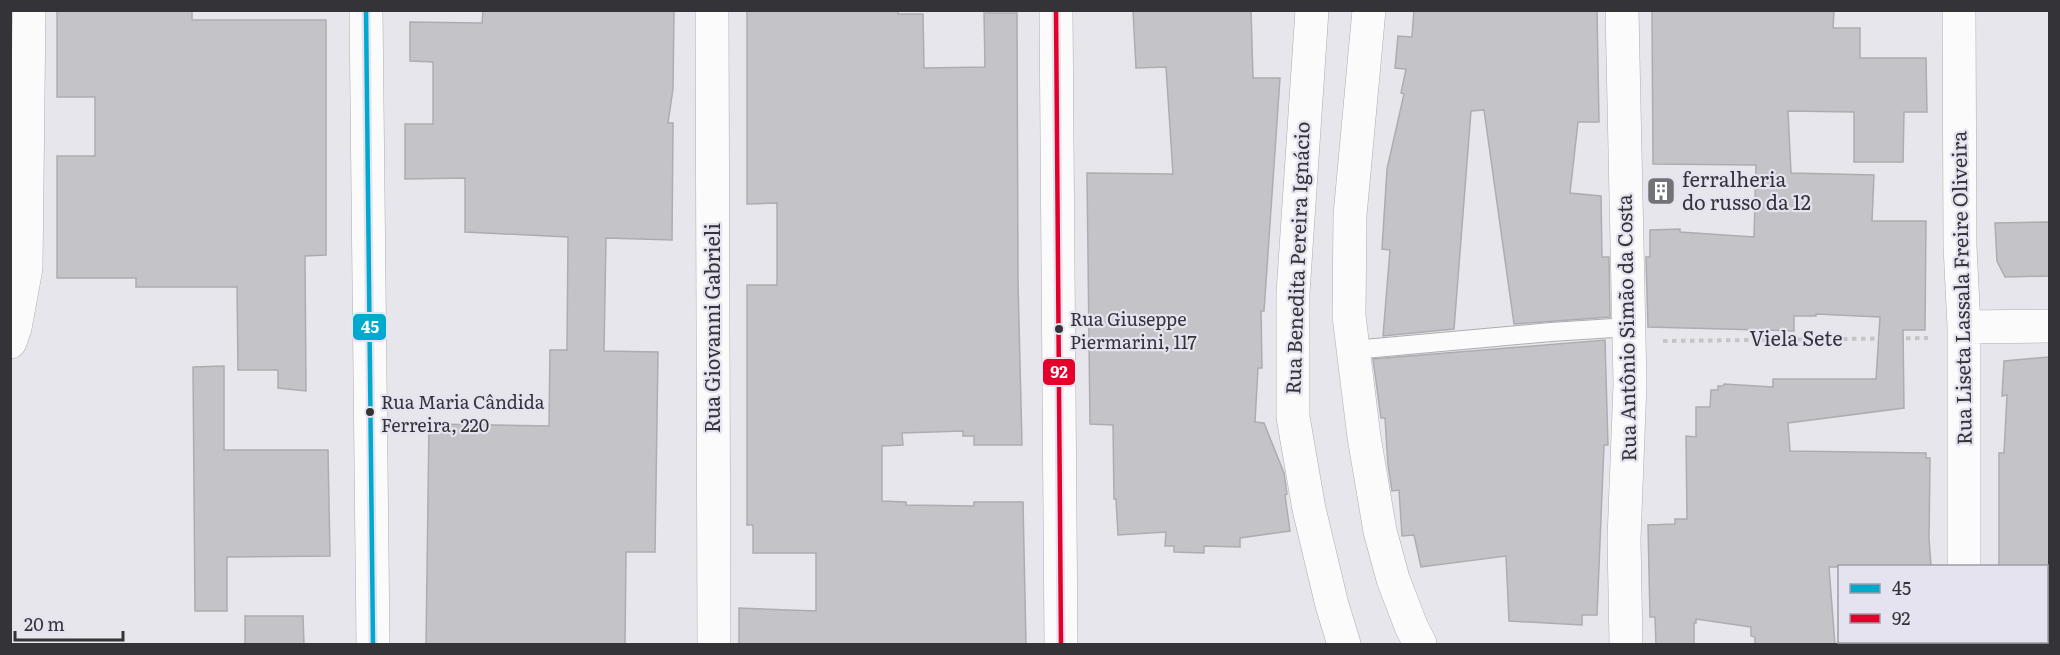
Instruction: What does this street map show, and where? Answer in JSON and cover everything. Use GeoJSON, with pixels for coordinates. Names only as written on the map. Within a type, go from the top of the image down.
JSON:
{"type":"FeatureCollection","features":[{"type":"Feature","properties":{"kind":"street"},"geometry":{"type":"LineString","coordinates":[[10,342],[15,328],[26,268],[29,10]]}},
{"type":"Feature","properties":{"kind":"street"},"geometry":{"type":"LineString","coordinates":[[366,10],[373,645]]}},
{"type":"Feature","properties":{"kind":"street","name":"Rua Giovanni Gabrieli"},"geometry":{"type":"LineString","coordinates":[[712,10],[714,645]]}},
{"type":"Feature","properties":{"kind":"street"},"geometry":{"type":"LineString","coordinates":[[1056,10],[1061,645]]}},
{"type":"Feature","properties":{"kind":"street","name":"Rua Benedita Pereira Ignácio"},"geometry":{"type":"LineString","coordinates":[[1312,10],[1293,293],[1293,417],[1312,520],[1344,645]]}},
{"type":"Feature","properties":{"kind":"street"},"geometry":{"type":"LineString","coordinates":[[1369,10],[1350,215],[1349,316],[1364,437],[1380,531],[1393,579],[1420,645]]}},
{"type":"Feature","properties":{"kind":"street","name":"Rua Antônio Simão da Costa"},"geometry":{"type":"LineString","coordinates":[[1622,10],[1630,425],[1624,539],[1626,645]]}},
{"type":"Feature","properties":{"kind":"street","name":"Rua Liseta Lassala Freire Oliveira"},"geometry":{"type":"LineString","coordinates":[[1959,10],[1960,246],[1964,333],[1964,565]]}},
{"type":"Feature","properties":{"kind":"street"},"geometry":{"type":"LineString","coordinates":[[1964,333],[2049,326]]}},
{"type":"Feature","properties":{"kind":"lane"},"geometry":{"type":"LineString","coordinates":[[1353,350],[1551,332],[1629,334]]}},
{"type":"Feature","properties":{"kind":"path","name":"Viela Sete"},"geometry":{"type":"LineString","coordinates":[[1629,334],[1964,333]]}},
{"type":"Feature","properties":{"kind":"building"},"geometry":{"type":"Polygon","coordinates":[[[57,10],[192,10],[192,20],[326,20],[326,255],[305,256],[306,391],[278,388],[278,370],[238,370],[237,287],[136,287],[136,278],[57,278],[57,156],[95,156],[95,97],[57,97],[57,10]]]}},
{"type":"Feature","properties":{"kind":"building"},"geometry":{"type":"Polygon","coordinates":[[[483,10],[674,10],[673,89],[668,123],[673,123],[672,240],[606,238],[604,351],[658,352],[655,552],[626,552],[625,645],[426,645],[429,424],[549,426],[550,350],[567,350],[568,237],[465,232],[465,178],[405,179],[405,124],[433,124],[433,62],[410,61],[410,22],[482,23],[483,10]]]}},
{"type":"Feature","properties":{"kind":"building"},"geometry":{"type":"Polygon","coordinates":[[[747,10],[898,10],[898,14],[923,14],[924,68],[985,67],[984,13],[1017,13],[1018,282],[1022,445],[974,445],[974,436],[963,436],[963,431],[902,433],[903,445],[882,446],[882,501],[906,502],[906,505],[974,506],[974,502],[1023,502],[1026,645],[739,645],[739,608],[816,611],[816,553],[753,553],[753,525],[747,525],[747,285],[777,285],[777,203],[747,204],[747,10]]]}},
{"type":"Feature","properties":{"kind":"building"},"geometry":{"type":"Polygon","coordinates":[[[1133,10],[1251,10],[1253,78],[1280,78],[1264,311],[1261,311],[1262,368],[1258,368],[1255,422],[1264,423],[1284,473],[1290,531],[1240,538],[1240,547],[1204,546],[1204,553],[1174,552],[1174,546],[1165,546],[1166,532],[1118,535],[1116,499],[1114,499],[1113,425],[1090,424],[1087,173],[1173,174],[1166,67],[1136,68],[1133,10]]]}},
{"type":"Feature","properties":{"kind":"building"},"geometry":{"type":"Polygon","coordinates":[[[1414,10],[1597,10],[1599,122],[1578,122],[1570,193],[1601,196],[1602,257],[1609,257],[1610,317],[1514,324],[1484,110],[1471,111],[1454,329],[1383,336],[1390,250],[1382,249],[1387,169],[1404,94],[1401,93],[1406,69],[1395,68],[1398,36],[1412,37],[1414,10]]]}},
{"type":"Feature","properties":{"kind":"building"},"geometry":{"type":"Polygon","coordinates":[[[1652,10],[1834,10],[1833,28],[1860,28],[1860,58],[1926,58],[1927,112],[1904,112],[1903,162],[1854,162],[1854,112],[1788,111],[1791,173],[1874,175],[1872,221],[1926,221],[1925,330],[1903,330],[1904,408],[1788,423],[1790,451],[1926,453],[1926,458],[1930,458],[1931,565],[1838,565],[1838,567],[1829,567],[1835,645],[1755,645],[1755,637],[1751,636],[1751,627],[1696,619],[1694,645],[1656,645],[1655,617],[1650,617],[1648,525],[1675,524],[1675,519],[1687,519],[1686,436],[1696,437],[1696,407],[1710,407],[1711,390],[1718,390],[1718,386],[1724,384],[1773,387],[1773,379],[1876,379],[1880,317],[1816,314],[1816,316],[1794,316],[1794,331],[1648,327],[1646,257],[1650,257],[1650,230],[1680,229],[1680,232],[1754,237],[1756,165],[1653,164],[1652,10]]]}},
{"type":"Feature","properties":{"kind":"building"},"geometry":{"type":"Polygon","coordinates":[[[2049,222],[2049,276],[2005,277],[1997,261],[1995,223],[2049,222]]]}},
{"type":"Feature","properties":{"kind":"building"},"geometry":{"type":"Polygon","coordinates":[[[1605,340],[1608,445],[1604,445],[1597,615],[1582,615],[1582,625],[1509,621],[1506,556],[1421,567],[1414,535],[1402,536],[1399,490],[1392,491],[1385,418],[1381,418],[1373,359],[1605,340]]]}},
{"type":"Feature","properties":{"kind":"building"},"geometry":{"type":"Polygon","coordinates":[[[2049,357],[2049,567],[2048,565],[1999,565],[1999,453],[2004,453],[2007,395],[2002,396],[2004,361],[2049,357]]]}},
{"type":"Feature","properties":{"kind":"building"},"geometry":{"type":"Polygon","coordinates":[[[224,366],[224,450],[328,450],[330,556],[227,557],[227,611],[195,611],[193,367],[224,366]]]}},
{"type":"Feature","properties":{"kind":"building"},"geometry":{"type":"Polygon","coordinates":[[[245,616],[303,616],[304,645],[245,645],[245,616]]]}},
{"type":"Feature","properties":{"kind":"transit line","name":"45"},"geometry":{"type":"LineString","coordinates":[[366,10],[373,644]]}},
{"type":"Feature","properties":{"kind":"transit line","name":"92"},"geometry":{"type":"LineString","coordinates":[[1056,10],[1061,644]]}},
{"type":"Feature","properties":{"kind":"place","name":"ferralheria do russo da 12"},"geometry":{"type":"Point","coordinates":[1661,191]}},
{"type":"Feature","properties":{"kind":"place","name":"Rua Giuseppe Piermarini, 117"},"geometry":{"type":"Point","coordinates":[1059,329]}},
{"type":"Feature","properties":{"kind":"place","name":"Rua Maria Cândida Ferreira, 220"},"geometry":{"type":"Point","coordinates":[370,412]}}]}
